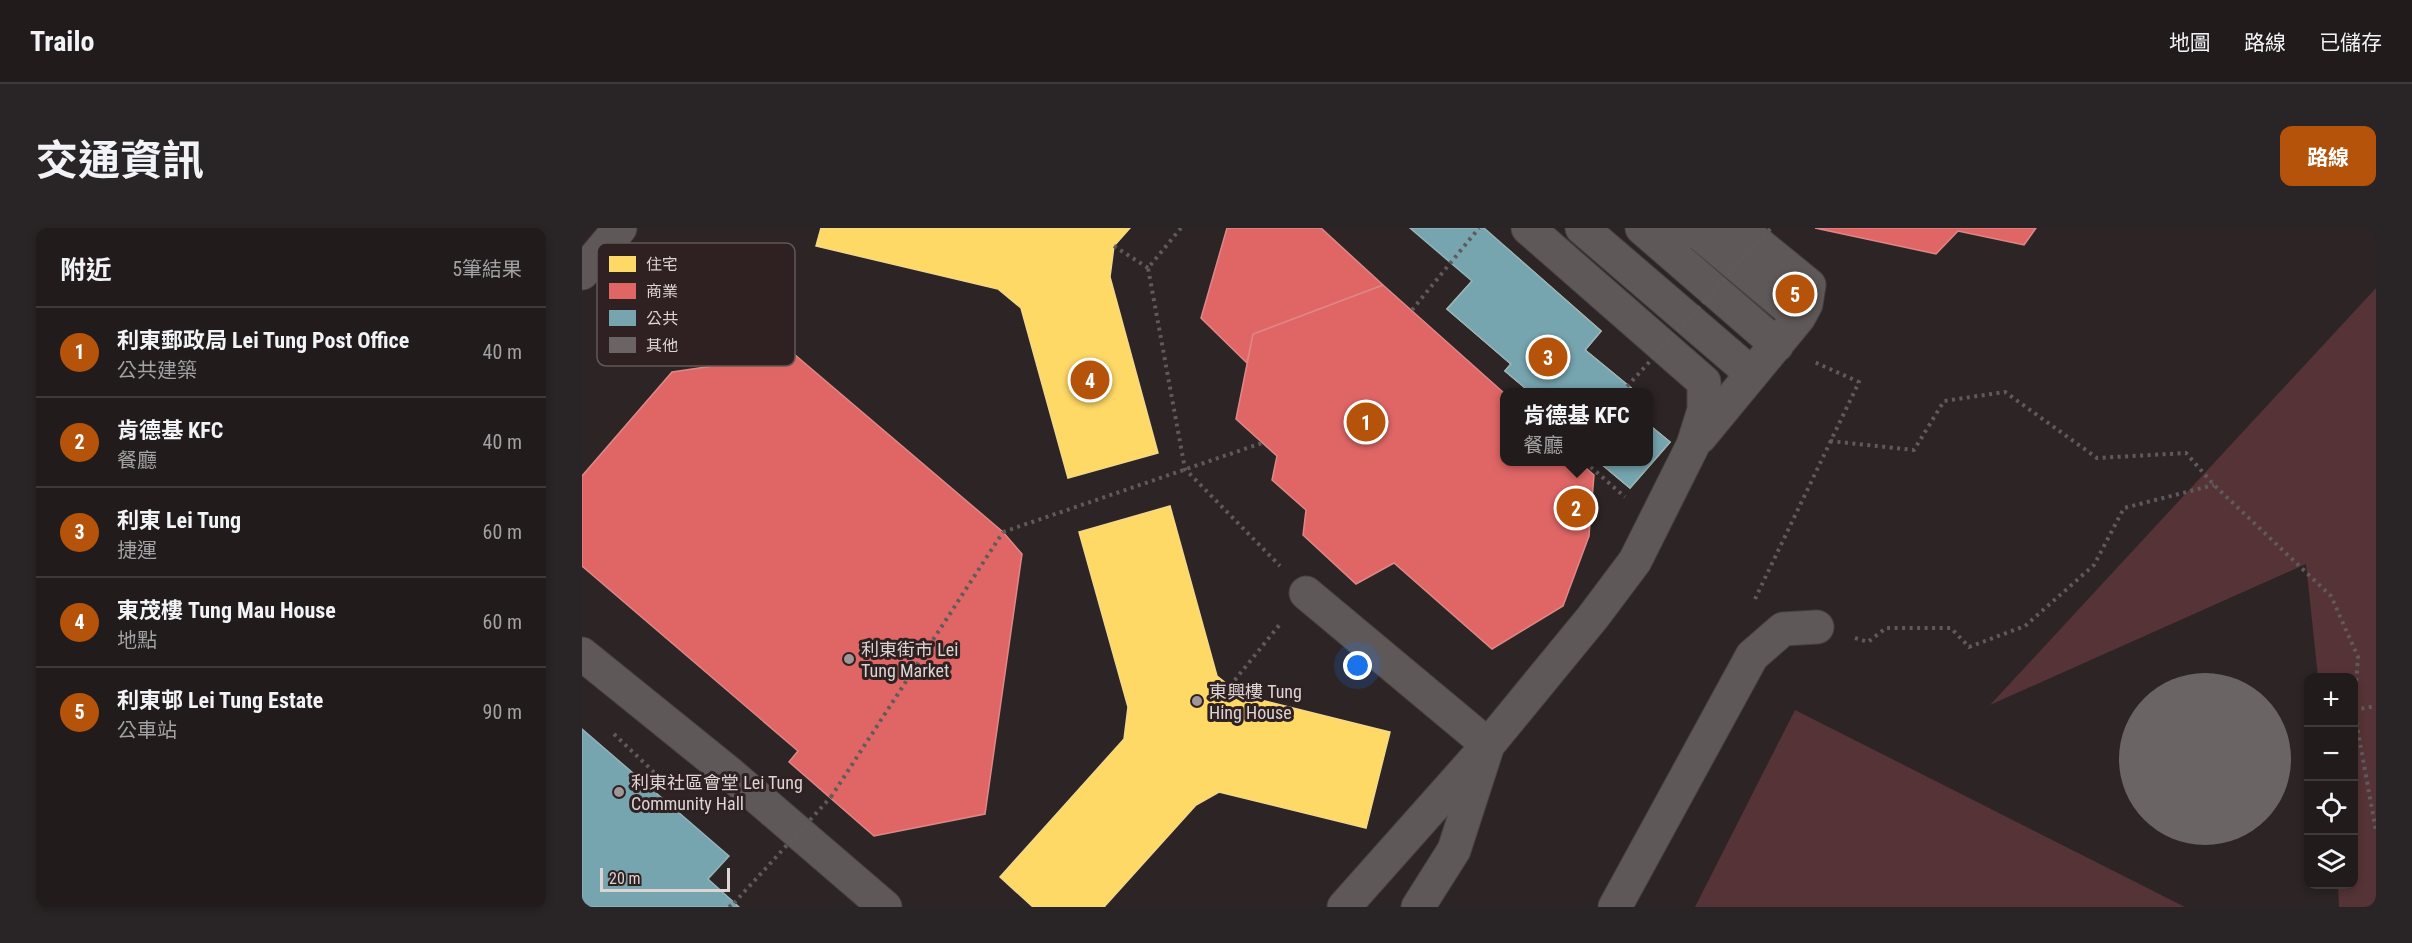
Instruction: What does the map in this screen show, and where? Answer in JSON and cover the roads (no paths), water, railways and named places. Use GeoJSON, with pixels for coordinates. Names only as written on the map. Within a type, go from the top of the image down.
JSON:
{"type":"FeatureCollection","features":[{"type":"Feature","properties":{"kind":"street"},"geometry":{"type":"LineString","coordinates":[[607,243],[620,228]]}},
{"type":"Feature","properties":{"kind":"street"},"geometry":{"type":"LineString","coordinates":[[1344,907],[1488,746],[1593,617],[1635,561],[1693,445],[1704,411],[1704,382],[1528,228]]}},
{"type":"Feature","properties":{"kind":"street"},"geometry":{"type":"LineString","coordinates":[[1582,228],[1752,374]]}},
{"type":"Feature","properties":{"kind":"street"},"geometry":{"type":"LineString","coordinates":[[1642,228],[1777,345]]}},
{"type":"Feature","properties":{"kind":"street"},"geometry":{"type":"LineString","coordinates":[[1659,228],[1699,233],[1799,317],[1693,445]]}},
{"type":"Feature","properties":{"kind":"street"},"geometry":{"type":"LineString","coordinates":[[582,273],[597,255]]}},
{"type":"Feature","properties":{"kind":"street"},"geometry":{"type":"LineString","coordinates":[[1306,592],[1488,746]]}},
{"type":"Feature","properties":{"kind":"street"},"geometry":{"type":"LineString","coordinates":[[1615,907],[1752,656],[1783,629],[1817,627]]}},
{"type":"Feature","properties":{"kind":"street"},"geometry":{"type":"LineString","coordinates":[[582,654],[728,772],[885,907]]}},
{"type":"Feature","properties":{"kind":"street"},"geometry":{"type":"LineString","coordinates":[[1418,907],[1454,850],[1488,746]]}},
{"type":"Feature","properties":{"kind":"place","name":"利東邨 Lei Tung Estate"},"geometry":{"type":"Point","coordinates":[1795,294]}},
{"type":"Feature","properties":{"kind":"place","name":"利東 Lei Tung"},"geometry":{"type":"Point","coordinates":[1548,357]}},
{"type":"Feature","properties":{"kind":"place","name":"東茂樓 Tung Mau House"},"geometry":{"type":"Point","coordinates":[1090,380]}},
{"type":"Feature","properties":{"kind":"place","name":"利東郵政局 Lei Tung Post Office"},"geometry":{"type":"Point","coordinates":[1366,422]}},
{"type":"Feature","properties":{"kind":"place","name":"肯德基 KFC"},"geometry":{"type":"Point","coordinates":[1576,508]}},
{"type":"Feature","properties":{"kind":"place","name":"利東街市 Lei Tung Market"},"geometry":{"type":"Point","coordinates":[849,659]}},
{"type":"Feature","properties":{"kind":"place","name":"東興樓 Tung Hing House"},"geometry":{"type":"Point","coordinates":[1197,701]}},
{"type":"Feature","properties":{"kind":"place","name":"利東社區會堂 Lei Tung Community Hall"},"geometry":{"type":"Point","coordinates":[619,792]}}]}
